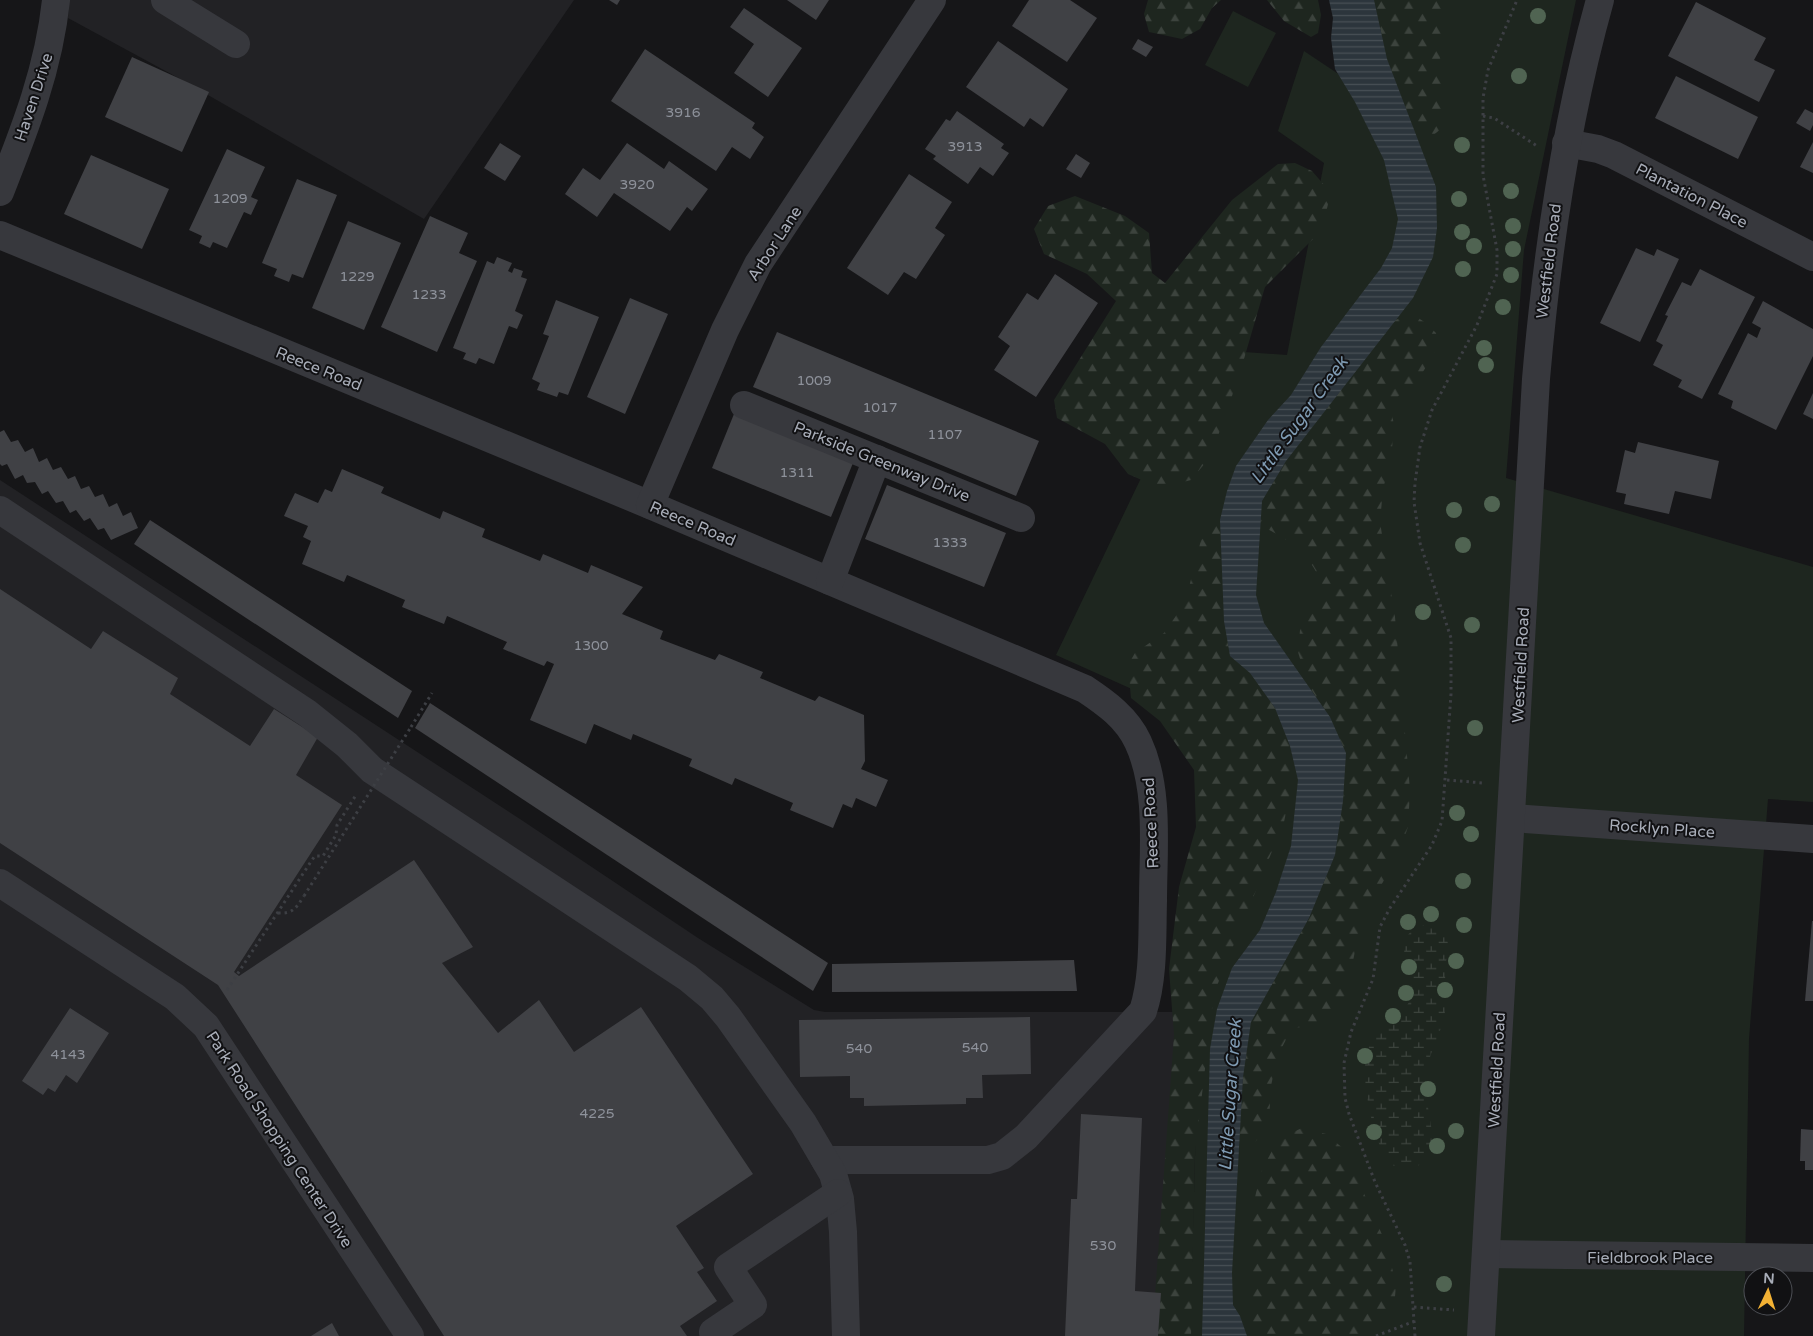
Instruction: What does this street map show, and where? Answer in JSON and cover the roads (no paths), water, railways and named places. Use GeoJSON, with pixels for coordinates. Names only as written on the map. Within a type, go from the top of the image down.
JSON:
{"type":"FeatureCollection","features":[{"type":"Feature","properties":{"kind":"street","name":"Haven Drive"},"geometry":{"type":"LineString","coordinates":[[0,192],[40,86],[48,54],[56,0]]}},
{"type":"Feature","properties":{"kind":"street"},"geometry":{"type":"LineString","coordinates":[[166,0],[236,44]]}},
{"type":"Feature","properties":{"kind":"street","name":"Arbor Lane"},"geometry":{"type":"LineString","coordinates":[[650,505],[732,314],[758,264],[932,0]]}},
{"type":"Feature","properties":{"kind":"street","name":"Westfield Road"},"geometry":{"type":"LineString","coordinates":[[1482,1324],[1536,379],[1547,262],[1566,147],[1581,70],[1600,0]]}},
{"type":"Feature","properties":{"kind":"street","name":"Plantation Place"},"geometry":{"type":"LineString","coordinates":[[1566,147],[1598,149],[1614,155],[1813,257]]}},
{"type":"Feature","properties":{"kind":"street","name":"Reece Road"},"geometry":{"type":"LineString","coordinates":[[0,235],[650,505],[1085,689],[1106,703],[1126,722],[1138,742],[1151,788],[1152,945],[1148,988],[1142,1011],[1026,1137],[1002,1156],[988,1160],[825,1160]]}},
{"type":"Feature","properties":{"kind":"street","name":"Parkside Greenway Drive"},"geometry":{"type":"LineString","coordinates":[[744,404],[1021,518]]}},
{"type":"Feature","properties":{"kind":"street"},"geometry":{"type":"LineString","coordinates":[[830,581],[877,459]]}},
{"type":"Feature","properties":{"kind":"street"},"geometry":{"type":"LineString","coordinates":[[0,510],[307,713],[347,745],[372,770],[688,978],[712,998],[728,1016],[803,1124],[833,1174],[838,1193],[843,1232],[846,1336]]}},
{"type":"Feature","properties":{"kind":"street","name":"Rocklyn Place"},"geometry":{"type":"LineString","coordinates":[[1511,818],[1813,839]]}},
{"type":"Feature","properties":{"kind":"street","name":"Park Road Shopping Center Drive"},"geometry":{"type":"LineString","coordinates":[[0,883],[174,997],[206,1026],[410,1336]]}},
{"type":"Feature","properties":{"kind":"street"},"geometry":{"type":"LineString","coordinates":[[713,1332],[753,1305],[728,1267],[838,1193]]}},
{"type":"Feature","properties":{"kind":"street","name":"Fieldbrook Place"},"geometry":{"type":"LineString","coordinates":[[1486,1254],[1813,1258]]}},
{"type":"Feature","properties":{"kind":"water","name":"Little Sugar Creek"},"geometry":{"type":"Polygon","coordinates":[[[1329,0],[1374,0],[1387,59],[1436,187],[1437,228],[1433,257],[1413,298],[1286,461],[1262,501],[1256,595],[1264,623],[1330,717],[1346,753],[1343,801],[1335,855],[1309,918],[1251,1022],[1243,1077],[1232,1273],[1233,1305],[1240,1316],[1247,1336],[1202,1336],[1210,1049],[1217,1009],[1232,968],[1260,930],[1276,892],[1291,846],[1298,780],[1290,746],[1275,708],[1250,673],[1230,656],[1224,621],[1220,520],[1227,491],[1236,466],[1268,420],[1291,395],[1321,347],[1381,268],[1392,248],[1398,219],[1384,160],[1355,102],[1335,69],[1331,38],[1333,18],[1329,0]]]}}]}
